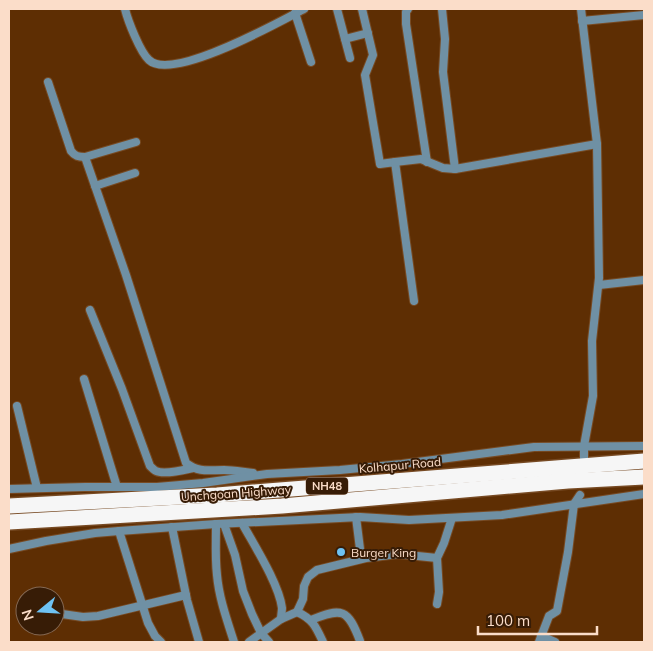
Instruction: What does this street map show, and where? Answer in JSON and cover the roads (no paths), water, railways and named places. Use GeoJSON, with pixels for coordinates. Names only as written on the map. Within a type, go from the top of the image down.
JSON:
{"type":"FeatureCollection","features":[{"type":"Feature","properties":{"kind":"highway","name":"Kolhapur Road"},"geometry":{"type":"LineString","coordinates":[[9,506],[217,495],[644,461]]}},
{"type":"Feature","properties":{"kind":"highway","name":"Unchgoan Highway"},"geometry":{"type":"LineString","coordinates":[[9,522],[272,506],[568,481],[644,477]]}},
{"type":"Feature","properties":{"kind":"street"},"geometry":{"type":"LineString","coordinates":[[124,9],[142,50],[150,61],[162,66],[205,56],[254,36],[304,9]]}},
{"type":"Feature","properties":{"kind":"street"},"geometry":{"type":"LineString","coordinates":[[337,9],[350,58]]}},
{"type":"Feature","properties":{"kind":"street"},"geometry":{"type":"LineString","coordinates":[[362,9],[373,55],[365,75],[380,164],[421,159],[443,168],[454,169],[597,144]]}},
{"type":"Feature","properties":{"kind":"street"},"geometry":{"type":"LineString","coordinates":[[408,9],[406,12],[406,24],[427,162]]}},
{"type":"Feature","properties":{"kind":"street"},"geometry":{"type":"LineString","coordinates":[[442,9],[443,72],[454,169]]}},
{"type":"Feature","properties":{"kind":"street"},"geometry":{"type":"LineString","coordinates":[[581,9],[597,144],[600,278],[592,342],[592,396],[584,446],[584,462]]}},
{"type":"Feature","properties":{"kind":"street"},"geometry":{"type":"LineString","coordinates":[[296,13],[310,62]]}},
{"type":"Feature","properties":{"kind":"street"},"geometry":{"type":"LineString","coordinates":[[582,21],[644,15]]}},
{"type":"Feature","properties":{"kind":"street"},"geometry":{"type":"LineString","coordinates":[[345,39],[368,33]]}},
{"type":"Feature","properties":{"kind":"street"},"geometry":{"type":"LineString","coordinates":[[48,82],[74,155],[85,157],[136,142]]}},
{"type":"Feature","properties":{"kind":"street"},"geometry":{"type":"LineString","coordinates":[[85,157],[126,275],[186,463],[193,468]]}},
{"type":"Feature","properties":{"kind":"street"},"geometry":{"type":"LineString","coordinates":[[395,162],[414,301]]}},
{"type":"Feature","properties":{"kind":"street"},"geometry":{"type":"LineString","coordinates":[[95,186],[135,174]]}},
{"type":"Feature","properties":{"kind":"street"},"geometry":{"type":"LineString","coordinates":[[598,285],[644,280]]}},
{"type":"Feature","properties":{"kind":"street"},"geometry":{"type":"LineString","coordinates":[[90,310],[122,389],[150,466],[155,471],[173,472],[193,468],[267,474]]}},
{"type":"Feature","properties":{"kind":"street"},"geometry":{"type":"LineString","coordinates":[[84,379],[117,487]]}},
{"type":"Feature","properties":{"kind":"street"},"geometry":{"type":"LineString","coordinates":[[17,406],[37,488]]}},
{"type":"Feature","properties":{"kind":"street"},"geometry":{"type":"LineString","coordinates":[[9,489],[166,486],[267,474],[402,464],[534,448],[644,446]]}},
{"type":"Feature","properties":{"kind":"street"},"geometry":{"type":"LineString","coordinates":[[9,549],[46,541],[95,534],[172,527],[356,517],[410,520],[502,515],[644,494]]}},
{"type":"Feature","properties":{"kind":"street"},"geometry":{"type":"LineString","coordinates":[[554,642],[540,639],[549,616],[557,611],[568,552],[574,504],[580,495]]}},
{"type":"Feature","properties":{"kind":"street"},"geometry":{"type":"LineString","coordinates":[[356,517],[360,549]]}},
{"type":"Feature","properties":{"kind":"street"},"geometry":{"type":"LineString","coordinates":[[437,604],[439,592],[436,558],[444,543],[452,518]]}},
{"type":"Feature","properties":{"kind":"street"},"geometry":{"type":"LineString","coordinates":[[242,523],[274,582],[282,608],[281,619]]}},
{"type":"Feature","properties":{"kind":"street"},"geometry":{"type":"LineString","coordinates":[[216,524],[217,575],[227,622],[234,642]]}},
{"type":"Feature","properties":{"kind":"street"},"geometry":{"type":"LineString","coordinates":[[224,524],[235,555],[243,591],[260,633],[269,642]]}},
{"type":"Feature","properties":{"kind":"street"},"geometry":{"type":"LineString","coordinates":[[172,527],[186,595],[199,642]]}},
{"type":"Feature","properties":{"kind":"street"},"geometry":{"type":"LineString","coordinates":[[119,531],[148,623],[155,636],[161,642]]}},
{"type":"Feature","properties":{"kind":"street"},"geometry":{"type":"LineString","coordinates":[[249,642],[281,619],[297,612],[303,599],[304,586],[308,577],[317,570],[366,558],[398,554],[436,558]]}},
{"type":"Feature","properties":{"kind":"street"},"geometry":{"type":"LineString","coordinates":[[65,614],[83,617],[98,616],[186,595]]}},
{"type":"Feature","properties":{"kind":"street"},"geometry":{"type":"LineString","coordinates":[[311,620],[337,611],[348,616],[354,624],[360,641]]}},
{"type":"Feature","properties":{"kind":"street"},"geometry":{"type":"LineString","coordinates":[[297,612],[311,620],[323,642]]}},
{"type":"Feature","properties":{"kind":"place","name":"Burger King"},"geometry":{"type":"Point","coordinates":[341,552]}}]}
